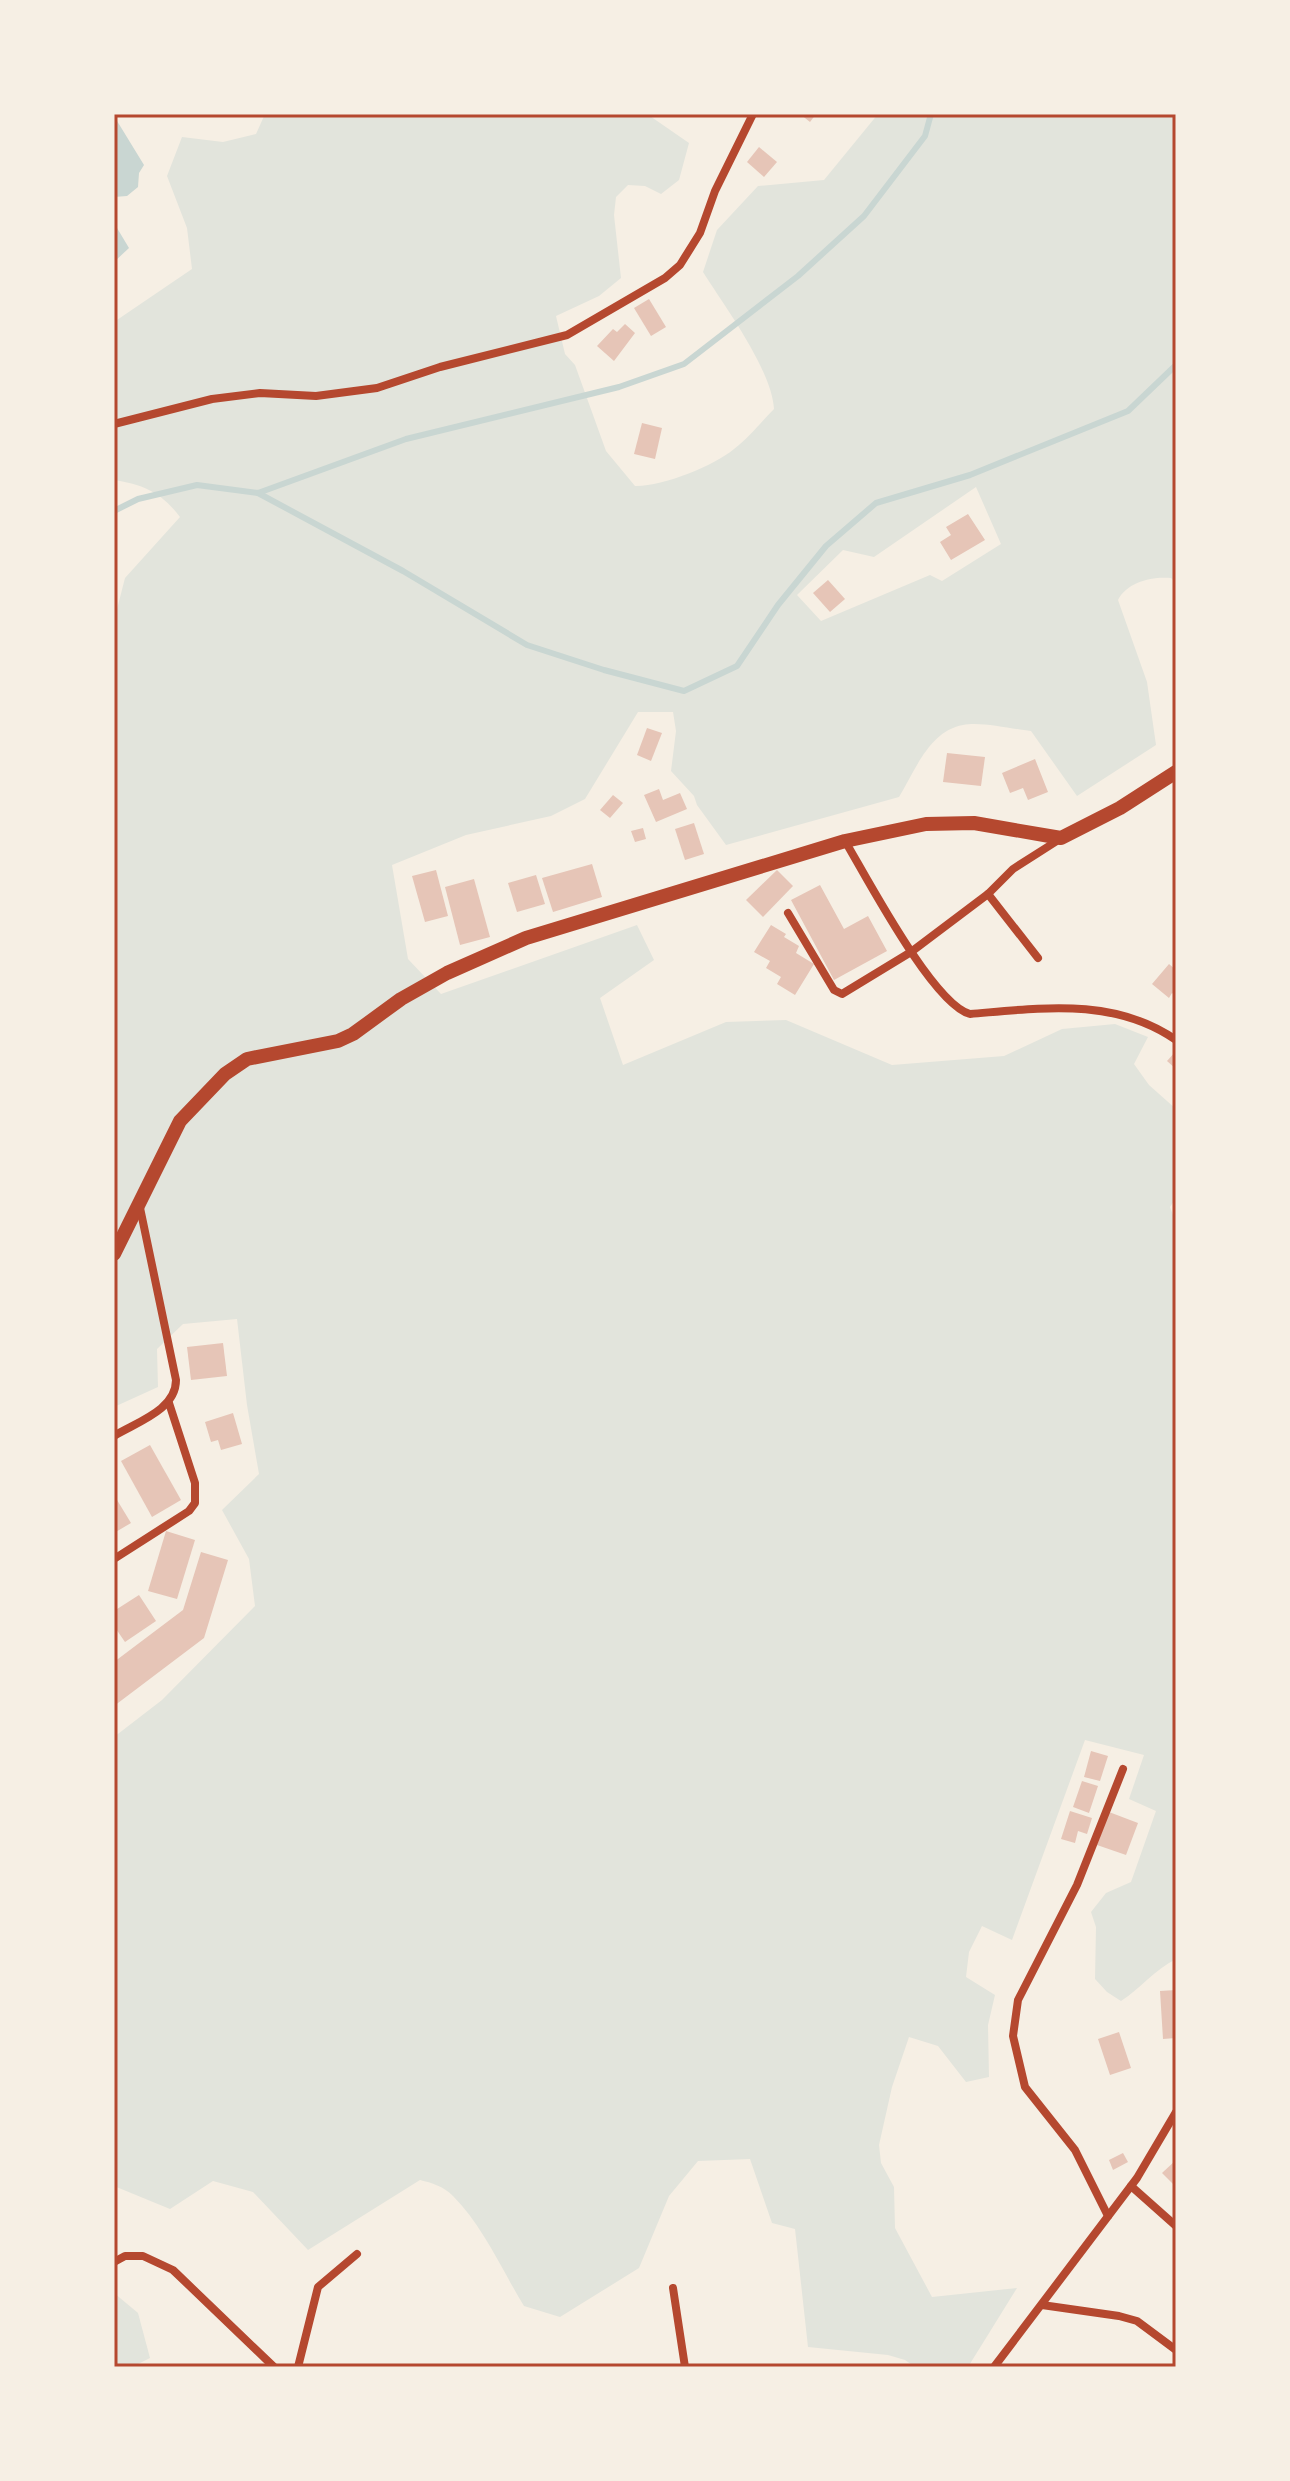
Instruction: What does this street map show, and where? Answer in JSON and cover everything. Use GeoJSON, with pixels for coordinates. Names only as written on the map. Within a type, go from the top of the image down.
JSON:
{"type":"FeatureCollection","features":[{"type":"Feature","properties":{"kind":"street"},"geometry":{"type":"LineString","coordinates":[[114,424],[212,399],[260,393],[316,396],[377,388],[440,367],[567,335],[665,278],[680,265],[700,233],[715,191],[753,114]]}},
{"type":"Feature","properties":{"kind":"street"},"geometry":{"type":"LineString","coordinates":[[788,913],[834,990],[842,994],[911,952],[988,894],[1013,869],[1176,772]]}},
{"type":"Feature","properties":{"kind":"street"},"geometry":{"type":"LineString","coordinates":[[114,1254],[180,1121],[225,1074],[247,1059],[338,1041],[447,973],[526,938],[845,841],[947,822],[974,823],[1061,838]]}},
{"type":"Feature","properties":{"kind":"street"},"geometry":{"type":"LineString","coordinates":[[845,841],[911,952],[950,1004],[960,1011],[970,1014],[1085,1008],[1130,1016],[1176,1040]]}},
{"type":"Feature","properties":{"kind":"street"},"geometry":{"type":"LineString","coordinates":[[988,894],[1038,958]]}},
{"type":"Feature","properties":{"kind":"street"},"geometry":{"type":"LineString","coordinates":[[114,1436],[169,1403],[176,1393],[176,1380],[139,1202]]}},
{"type":"Feature","properties":{"kind":"street"},"geometry":{"type":"LineString","coordinates":[[114,1559],[189,1511],[195,1503],[195,1483],[169,1403]]}},
{"type":"Feature","properties":{"kind":"street"},"geometry":{"type":"LineString","coordinates":[[1108,2216],[1075,2150],[1025,2087],[1013,2036],[1018,2000],[1077,1885],[1123,1769]]}},
{"type":"Feature","properties":{"kind":"street"},"geometry":{"type":"LineString","coordinates":[[994,2367],[1131,2186],[1176,2112]]}},
{"type":"Feature","properties":{"kind":"street"},"geometry":{"type":"LineString","coordinates":[[1131,2186],[1176,2226]]}},
{"type":"Feature","properties":{"kind":"street"},"geometry":{"type":"LineString","coordinates":[[298,2367],[318,2287],[357,2254]]}},
{"type":"Feature","properties":{"kind":"street"},"geometry":{"type":"LineString","coordinates":[[114,2262],[125,2256],[143,2256],[173,2270],[274,2367]]}},
{"type":"Feature","properties":{"kind":"street"},"geometry":{"type":"LineString","coordinates":[[673,2288],[685,2367]]}},
{"type":"Feature","properties":{"kind":"street"},"geometry":{"type":"LineString","coordinates":[[1042,2305],[1137,2321],[1176,2350]]}},
{"type":"Feature","properties":{"kind":"shaded area"},"geometry":{"type":"Polygon","coordinates":[[[265,114],[647,114],[689,143],[679,180],[661,194],[645,186],[628,185],[616,197],[614,215],[621,278],[599,296],[556,316],[565,354],[575,365],[606,451],[635,486],[687,474],[725,456],[774,409],[765,376],[756,358],[703,272],[717,230],[758,186],[824,180],[878,114],[1176,114],[1176,583],[1171,578],[1148,579],[1127,589],[1118,600],[1147,682],[1156,745],[1077,796],[1031,731],[963,725],[941,735],[932,744],[899,797],[726,845],[697,805],[694,796],[671,771],[676,731],[673,712],[638,712],[585,799],[551,816],[466,835],[392,865],[408,959],[441,994],[637,925],[654,960],[600,998],[623,1065],[726,1022],[786,1020],[892,1065],[1004,1056],[1062,1029],[1115,1024],[1148,1037],[1134,1064],[1149,1085],[1176,1109],[1176,1198],[1170,1207],[1176,1223],[1176,1959],[1121,2001],[1095,1979],[1096,1927],[1091,1912],[1106,1893],[1131,1882],[1156,1811],[1129,1799],[1144,1755],[1085,1740],[1012,1940],[982,1926],[969,1952],[966,1977],[995,1995],[988,2025],[989,2077],[966,2082],[938,2046],[909,2037],[892,2087],[879,2145],[881,2163],[894,2187],[895,2228],[932,2297],[1017,2288],[968,2367],[915,2367],[888,2355],[808,2347],[795,2229],[772,2223],[750,2159],[698,2161],[669,2196],[639,2268],[560,2317],[524,2306],[483,2234],[464,2208],[445,2190],[429,2182],[420,2180],[308,2250],[253,2192],[213,2181],[170,2209],[114,2186],[114,1737],[162,1700],[255,1606],[249,1559],[222,1510],[259,1474],[237,1319],[183,1324],[157,1349],[158,1387],[114,1407],[114,621],[125,578],[180,517],[166,501],[151,491],[114,480],[114,322],[192,269],[187,228],[167,176],[182,137],[223,142],[256,134],[265,114]],[[976,487],[874,557],[843,550],[797,595],[821,621],[930,575],[942,581],[1001,544],[976,487]]]}},
{"type":"Feature","properties":{"kind":"shaded area"},"geometry":{"type":"Polygon","coordinates":[[[114,116],[144,165],[139,173],[138,187],[127,196],[114,197],[114,116]]]}},
{"type":"Feature","properties":{"kind":"shaded area"},"geometry":{"type":"Polygon","coordinates":[[[114,223],[129,248],[114,262],[114,223]]]}},
{"type":"Feature","properties":{"kind":"shaded area"},"geometry":{"type":"Polygon","coordinates":[[[114,2293],[138,2313],[150,2358],[132,2367],[114,2367],[114,2293]]]}},
{"type":"Feature","properties":{"kind":"building"},"geometry":{"type":"Polygon","coordinates":[[[800,114],[816,114],[810,122],[800,114]]]}},
{"type":"Feature","properties":{"kind":"building"},"geometry":{"type":"Polygon","coordinates":[[[759,147],[777,162],[764,177],[747,162],[759,147]]]}},
{"type":"Feature","properties":{"kind":"building"},"geometry":{"type":"Polygon","coordinates":[[[649,299],[666,327],[651,336],[634,308],[649,299]]]}},
{"type":"Feature","properties":{"kind":"building"},"geometry":{"type":"Polygon","coordinates":[[[625,324],[635,333],[614,361],[597,346],[613,329],[617,332],[625,324]]]}},
{"type":"Feature","properties":{"kind":"building"},"geometry":{"type":"Polygon","coordinates":[[[642,423],[662,428],[655,459],[634,454],[642,423]]]}},
{"type":"Feature","properties":{"kind":"building"},"geometry":{"type":"Polygon","coordinates":[[[968,514],[985,540],[951,560],[940,542],[951,535],[946,527],[968,514]]]}},
{"type":"Feature","properties":{"kind":"building"},"geometry":{"type":"Polygon","coordinates":[[[828,580],[845,599],[830,612],[813,593],[828,580]]]}},
{"type":"Feature","properties":{"kind":"building"},"geometry":{"type":"Polygon","coordinates":[[[647,728],[662,733],[651,761],[637,755],[647,728]]]}},
{"type":"Feature","properties":{"kind":"building"},"geometry":{"type":"Polygon","coordinates":[[[947,753],[985,757],[981,786],[943,782],[947,753]]]}},
{"type":"Feature","properties":{"kind":"building"},"geometry":{"type":"Polygon","coordinates":[[[1035,759],[1048,792],[1028,800],[1023,788],[1010,793],[1002,773],[1035,759]]]}},
{"type":"Feature","properties":{"kind":"building"},"geometry":{"type":"Polygon","coordinates":[[[659,789],[663,800],[680,793],[687,809],[656,822],[644,795],[659,789]]]}},
{"type":"Feature","properties":{"kind":"building"},"geometry":{"type":"Polygon","coordinates":[[[613,795],[623,803],[610,818],[600,810],[613,795]]]}},
{"type":"Feature","properties":{"kind":"building"},"geometry":{"type":"Polygon","coordinates":[[[694,823],[704,854],[685,860],[675,829],[694,823]]]}},
{"type":"Feature","properties":{"kind":"building"},"geometry":{"type":"Polygon","coordinates":[[[643,828],[646,839],[635,842],[631,831],[643,828]]]}},
{"type":"Feature","properties":{"kind":"building"},"geometry":{"type":"Polygon","coordinates":[[[592,864],[602,897],[553,912],[542,878],[592,864]]]}},
{"type":"Feature","properties":{"kind":"building"},"geometry":{"type":"Polygon","coordinates":[[[436,870],[448,916],[425,922],[412,876],[436,870]]]}},
{"type":"Feature","properties":{"kind":"building"},"geometry":{"type":"Polygon","coordinates":[[[777,870],[793,886],[763,917],[746,900],[777,870]]]}},
{"type":"Feature","properties":{"kind":"building"},"geometry":{"type":"Polygon","coordinates":[[[536,875],[545,904],[517,912],[508,883],[536,875]]]}},
{"type":"Feature","properties":{"kind":"building"},"geometry":{"type":"Polygon","coordinates":[[[474,879],[490,937],[460,945],[445,887],[474,879]]]}},
{"type":"Feature","properties":{"kind":"building"},"geometry":{"type":"Polygon","coordinates":[[[820,885],[844,929],[868,916],[887,951],[834,980],[791,900],[820,885]]]}},
{"type":"Feature","properties":{"kind":"building"},"geometry":{"type":"Polygon","coordinates":[[[771,925],[799,946],[796,953],[814,964],[795,995],[777,984],[781,977],[766,968],[770,961],[754,952],[771,925]]]}},
{"type":"Feature","properties":{"kind":"building"},"geometry":{"type":"Polygon","coordinates":[[[1169,964],[1176,970],[1176,996],[1172,993],[1169,998],[1152,984],[1169,964]]]}},
{"type":"Feature","properties":{"kind":"building"},"geometry":{"type":"Polygon","coordinates":[[[1176,1051],[1176,1069],[1167,1061],[1176,1051]]]}},
{"type":"Feature","properties":{"kind":"building"},"geometry":{"type":"Polygon","coordinates":[[[223,1343],[227,1376],[191,1380],[187,1347],[223,1343]]]}},
{"type":"Feature","properties":{"kind":"building"},"geometry":{"type":"Polygon","coordinates":[[[233,1413],[242,1444],[221,1450],[218,1440],[211,1442],[205,1422],[233,1413]]]}},
{"type":"Feature","properties":{"kind":"building"},"geometry":{"type":"Polygon","coordinates":[[[150,1445],[181,1500],[152,1517],[121,1461],[150,1445]]]}},
{"type":"Feature","properties":{"kind":"building"},"geometry":{"type":"Polygon","coordinates":[[[114,1495],[131,1523],[114,1533],[114,1495]]]}},
{"type":"Feature","properties":{"kind":"building"},"geometry":{"type":"Polygon","coordinates":[[[166,1531],[195,1540],[177,1599],[148,1591],[166,1531]]]}},
{"type":"Feature","properties":{"kind":"building"},"geometry":{"type":"Polygon","coordinates":[[[201,1552],[228,1560],[204,1638],[114,1706],[114,1662],[183,1610],[201,1552]]]}},
{"type":"Feature","properties":{"kind":"building"},"geometry":{"type":"Polygon","coordinates":[[[139,1595],[156,1621],[125,1642],[114,1626],[114,1611],[139,1595]]]}},
{"type":"Feature","properties":{"kind":"building"},"geometry":{"type":"Polygon","coordinates":[[[1091,1751],[1108,1756],[1100,1781],[1084,1777],[1091,1751]]]}},
{"type":"Feature","properties":{"kind":"building"},"geometry":{"type":"Polygon","coordinates":[[[1082,1781],[1098,1786],[1089,1813],[1073,1807],[1082,1781]]]}},
{"type":"Feature","properties":{"kind":"building"},"geometry":{"type":"Polygon","coordinates":[[[1070,1811],[1092,1818],[1087,1834],[1078,1831],[1075,1843],[1061,1839],[1070,1811]]]}},
{"type":"Feature","properties":{"kind":"building"},"geometry":{"type":"Polygon","coordinates":[[[1109,1812],[1138,1823],[1126,1855],[1097,1845],[1109,1812]]]}},
{"type":"Feature","properties":{"kind":"building"},"geometry":{"type":"Polygon","coordinates":[[[1176,1990],[1176,2038],[1163,2039],[1160,1991],[1176,1990]]]}},
{"type":"Feature","properties":{"kind":"building"},"geometry":{"type":"Polygon","coordinates":[[[1119,2032],[1131,2068],[1110,2075],[1098,2039],[1119,2032]]]}},
{"type":"Feature","properties":{"kind":"building"},"geometry":{"type":"Polygon","coordinates":[[[1123,2153],[1128,2162],[1113,2170],[1109,2160],[1123,2153]]]}},
{"type":"Feature","properties":{"kind":"building"},"geometry":{"type":"Polygon","coordinates":[[[1176,2160],[1176,2187],[1162,2173],[1176,2160]]]}},
{"type":"Feature","properties":{"kind":"waterway"},"geometry":{"type":"LineString","coordinates":[[114,511],[138,499],[197,485],[258,493],[406,439],[619,387],[684,364],[798,276],[864,216],[925,136],[931,114]]}},
{"type":"Feature","properties":{"kind":"waterway"},"geometry":{"type":"LineString","coordinates":[[258,493],[403,571],[527,645],[684,691],[737,666],[778,605],[826,546],[876,503],[970,475],[1128,411],[1176,365]]}}]}
